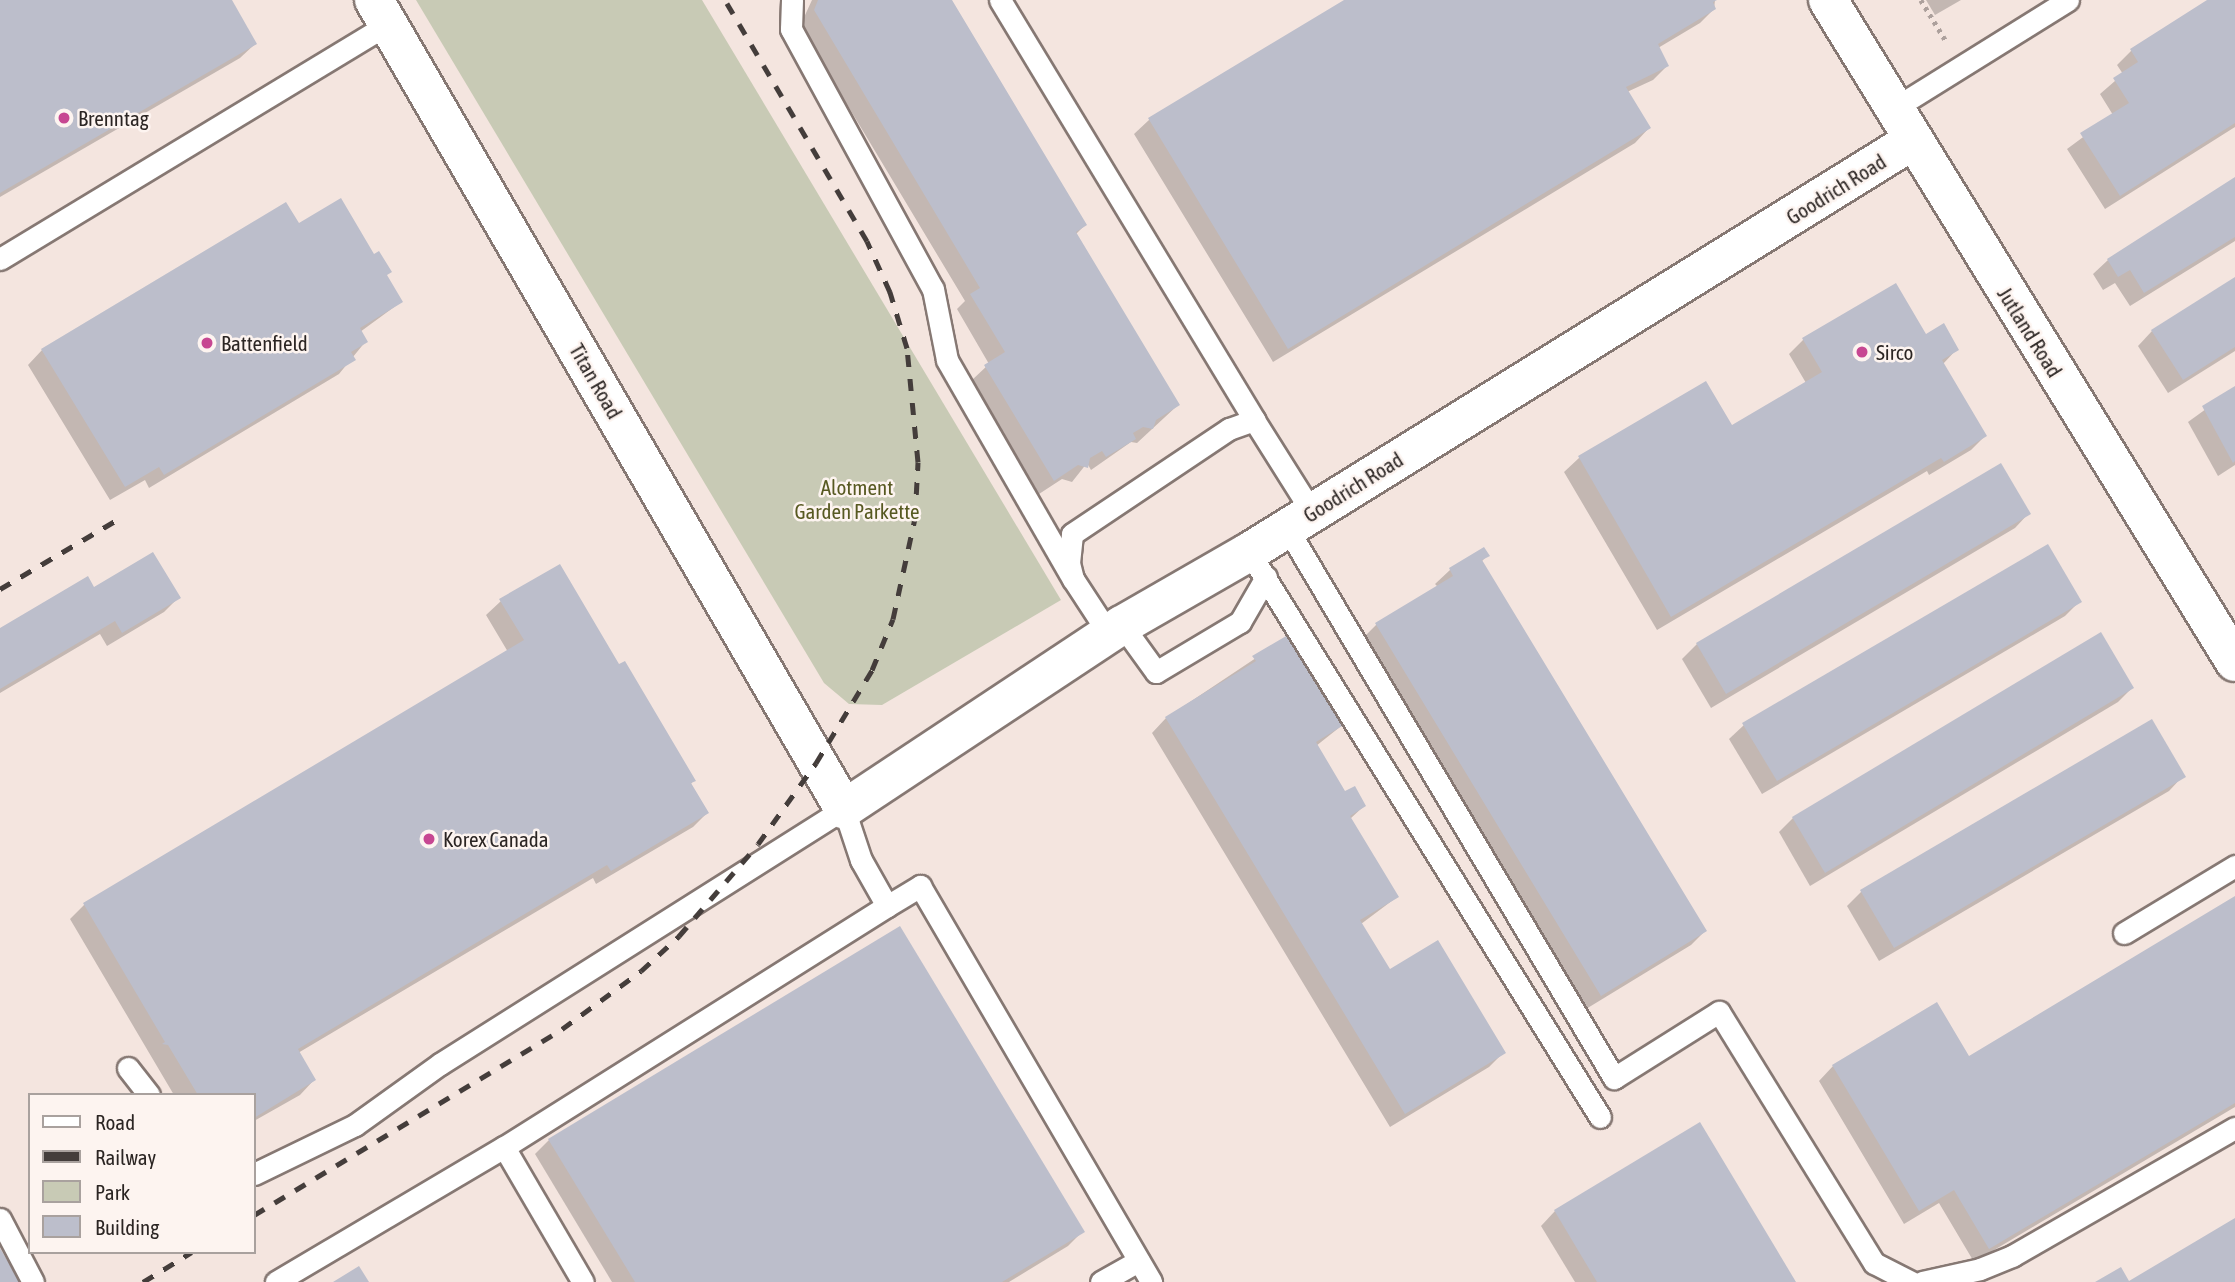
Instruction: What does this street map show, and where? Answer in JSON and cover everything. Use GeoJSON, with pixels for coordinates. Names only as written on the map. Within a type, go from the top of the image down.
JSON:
{"type":"FeatureCollection","features":[{"type":"Feature","properties":{"kind":"street","name":"Jutland Road"},"geometry":{"type":"LineString","coordinates":[[1828,0],[1912,141],[2235,662]]}},
{"type":"Feature","properties":{"kind":"street","name":"Titan Road"},"geometry":{"type":"LineString","coordinates":[[381,12],[844,809]]}},
{"type":"Feature","properties":{"kind":"street","name":"Goodrich Road"},"geometry":{"type":"LineString","coordinates":[[844,809],[1116,630],[1258,565],[1299,520],[1912,141]]}},
{"type":"Feature","properties":{"kind":"lane"},"geometry":{"type":"LineString","coordinates":[[792,0],[791,29],[933,289],[947,360],[1073,579],[1156,673],[1240,622],[1258,565]]}},
{"type":"Feature","properties":{"kind":"lane"},"geometry":{"type":"LineString","coordinates":[[1000,0],[1254,420],[1299,520],[1614,1078],[1719,1012],[1874,1263],[1911,1282]]}},
{"type":"Feature","properties":{"kind":"lane"},"geometry":{"type":"LineString","coordinates":[[1893,109],[2068,0]]}},
{"type":"Feature","properties":{"kind":"lane"},"geometry":{"type":"LineString","coordinates":[[0,258],[381,12]]}},
{"type":"Feature","properties":{"kind":"lane"},"geometry":{"type":"LineString","coordinates":[[1073,579],[1069,563],[1072,534],[1229,429],[1254,420]]}},
{"type":"Feature","properties":{"kind":"lane"},"geometry":{"type":"LineString","coordinates":[[1258,565],[1600,1117]]}},
{"type":"Feature","properties":{"kind":"lane"},"geometry":{"type":"LineString","coordinates":[[256,1173],[355,1125],[440,1064],[844,809],[861,860],[887,906]]}},
{"type":"Feature","properties":{"kind":"lane"},"geometry":{"type":"LineString","coordinates":[[2124,933],[2235,866]]}},
{"type":"Feature","properties":{"kind":"lane"},"geometry":{"type":"LineString","coordinates":[[276,1282],[504,1147],[920,886],[1151,1282]]}},
{"type":"Feature","properties":{"kind":"lane"},"geometry":{"type":"LineString","coordinates":[[128,1068],[147,1093]]}},
{"type":"Feature","properties":{"kind":"lane"},"geometry":{"type":"LineString","coordinates":[[1922,1282],[1980,1269],[2012,1256],[2235,1128]]}},
{"type":"Feature","properties":{"kind":"lane"},"geometry":{"type":"LineString","coordinates":[[504,1147],[583,1282]]}},
{"type":"Feature","properties":{"kind":"lane"},"geometry":{"type":"LineString","coordinates":[[0,1219],[33,1282]]}},
{"type":"Feature","properties":{"kind":"lane"},"geometry":{"type":"LineString","coordinates":[[1101,1282],[1138,1261]]}},
{"type":"Feature","properties":{"kind":"path"},"geometry":{"type":"LineString","coordinates":[[1921,0],[1962,66]]}},
{"type":"Feature","properties":{"kind":"green space","name":"Alotment Garden Parkette"},"geometry":{"type":"Polygon","coordinates":[[[416,0],[702,0],[1061,600],[882,705],[849,704],[824,683],[416,0]]]}},
{"type":"Feature","properties":{"kind":"building","name":"Brenntag"},"geometry":{"type":"Polygon","coordinates":[[[0,0],[232,0],[257,44],[0,193],[0,0]]]}},
{"type":"Feature","properties":{"kind":"building"},"geometry":{"type":"Polygon","coordinates":[[[818,0],[952,0],[1087,225],[1076,232],[1180,405],[1156,420],[1153,429],[1143,427],[1133,433],[1136,439],[1106,457],[1102,451],[1090,458],[1088,468],[1078,465],[1054,481],[984,365],[1005,352],[970,294],[980,288],[814,10],[818,0]]]}},
{"type":"Feature","properties":{"kind":"building"},"geometry":{"type":"Polygon","coordinates":[[[1344,0],[1717,0],[1713,2],[1716,9],[1658,44],[1669,66],[1626,87],[1651,128],[1288,349],[1148,118],[1344,0]]]}},
{"type":"Feature","properties":{"kind":"building"},"geometry":{"type":"Polygon","coordinates":[[[2207,0],[2235,0],[2235,123],[2120,196],[2080,133],[2129,103],[2113,78],[2138,62],[2130,49],[2207,0]]]}},
{"type":"Feature","properties":{"kind":"building"},"geometry":{"type":"Polygon","coordinates":[[[2235,177],[2235,237],[2144,293],[2130,270],[2118,277],[2107,259],[2235,177]]]}},
{"type":"Feature","properties":{"kind":"building","name":"Battenfield"},"geometry":{"type":"Polygon","coordinates":[[[341,198],[374,254],[379,251],[392,272],[387,275],[403,302],[360,328],[368,342],[351,352],[356,360],[164,475],[159,467],[125,487],[41,349],[286,202],[299,223],[341,198]]]}},
{"type":"Feature","properties":{"kind":"building"},"geometry":{"type":"Polygon","coordinates":[[[2235,277],[2235,347],[2183,380],[2151,330],[2235,277]]]}},
{"type":"Feature","properties":{"kind":"building"},"geometry":{"type":"Polygon","coordinates":[[[1896,283],[1926,334],[1944,323],[1959,350],[1942,360],[1987,436],[1944,462],[1941,458],[1671,617],[1578,456],[1706,381],[1732,425],[1822,372],[1802,338],[1896,283]]]}},
{"type":"Feature","properties":{"kind":"building"},"geometry":{"type":"Polygon","coordinates":[[[2235,386],[2235,461],[2233,463],[2202,406],[2235,386]]]}},
{"type":"Feature","properties":{"kind":"building"},"geometry":{"type":"Polygon","coordinates":[[[2001,463],[2031,514],[1726,694],[1696,643],[2001,463]]]}},
{"type":"Feature","properties":{"kind":"building"},"geometry":{"type":"Polygon","coordinates":[[[2048,544],[2082,602],[1777,781],[1742,723],[2048,544]]]}},
{"type":"Feature","properties":{"kind":"building"},"geometry":{"type":"Polygon","coordinates":[[[1484,547],[1490,556],[1482,560],[1707,931],[1601,996],[1375,623],[1453,576],[1449,568],[1484,547]]]}},
{"type":"Feature","properties":{"kind":"building"},"geometry":{"type":"Polygon","coordinates":[[[153,552],[181,598],[122,633],[115,621],[0,689],[0,628],[88,576],[94,587],[153,552]]]}},
{"type":"Feature","properties":{"kind":"building","name":"Korex Canada"},"geometry":{"type":"Polygon","coordinates":[[[560,564],[619,664],[625,661],[696,781],[691,783],[709,813],[611,871],[607,865],[298,1049],[316,1080],[256,1117],[256,1093],[197,1093],[168,1045],[162,1044],[165,1042],[83,903],[524,640],[499,599],[560,564]]]}},
{"type":"Feature","properties":{"kind":"building"},"geometry":{"type":"Polygon","coordinates":[[[1293,632],[1347,723],[1316,742],[1345,791],[1355,786],[1366,806],[1350,816],[1399,897],[1360,920],[1390,969],[1438,940],[1506,1053],[1405,1114],[1165,717],[1256,661],[1252,656],[1293,632]]]}},
{"type":"Feature","properties":{"kind":"building"},"geometry":{"type":"Polygon","coordinates":[[[2101,632],[2134,688],[1825,873],[1792,817],[2101,632]]]}},
{"type":"Feature","properties":{"kind":"building"},"geometry":{"type":"Polygon","coordinates":[[[2152,719],[2186,777],[1894,948],[1860,890],[2152,719]]]}},
{"type":"Feature","properties":{"kind":"building"},"geometry":{"type":"Polygon","coordinates":[[[2235,896],[2235,1103],[1989,1249],[1954,1190],[1919,1211],[1832,1065],[1937,1002],[1969,1056],[2235,896]]]}},
{"type":"Feature","properties":{"kind":"building"},"geometry":{"type":"Polygon","coordinates":[[[900,926],[1085,1232],[1002,1282],[635,1282],[548,1139],[900,926]]]}},
{"type":"Feature","properties":{"kind":"building"},"geometry":{"type":"Polygon","coordinates":[[[1700,1122],[1796,1282],[1597,1282],[1554,1210],[1700,1122]]]}},
{"type":"Feature","properties":{"kind":"building"},"geometry":{"type":"Polygon","coordinates":[[[2235,1218],[2235,1282],[2095,1282],[2121,1267],[2129,1281],[2235,1218]]]}},
{"type":"Feature","properties":{"kind":"building"},"geometry":{"type":"Polygon","coordinates":[[[0,1248],[20,1282],[0,1282],[0,1248]]]}},
{"type":"Feature","properties":{"kind":"building"},"geometry":{"type":"Polygon","coordinates":[[[359,1266],[369,1282],[333,1282],[359,1266]]]}},
{"type":"Feature","properties":{"kind":"railway"},"geometry":{"type":"LineString","coordinates":[[256,1214],[562,1029],[641,971],[679,936],[758,844],[816,763],[872,670],[893,619],[915,518],[918,462],[907,348],[890,292],[867,241],[725,0]]}},
{"type":"Feature","properties":{"kind":"railway"},"geometry":{"type":"LineString","coordinates":[[0,589],[120,518]]}},
{"type":"Feature","properties":{"kind":"railway"},"geometry":{"type":"LineString","coordinates":[[143,1282],[189,1254]]}},
{"type":"Feature","properties":{"kind":"place","name":"Brenntag"},"geometry":{"type":"Point","coordinates":[64,118]}},
{"type":"Feature","properties":{"kind":"place","name":"Battenfield"},"geometry":{"type":"Point","coordinates":[207,343]}},
{"type":"Feature","properties":{"kind":"place","name":"Sirco"},"geometry":{"type":"Point","coordinates":[1862,352]}},
{"type":"Feature","properties":{"kind":"place","name":"Korex Canada"},"geometry":{"type":"Point","coordinates":[429,839]}}]}
